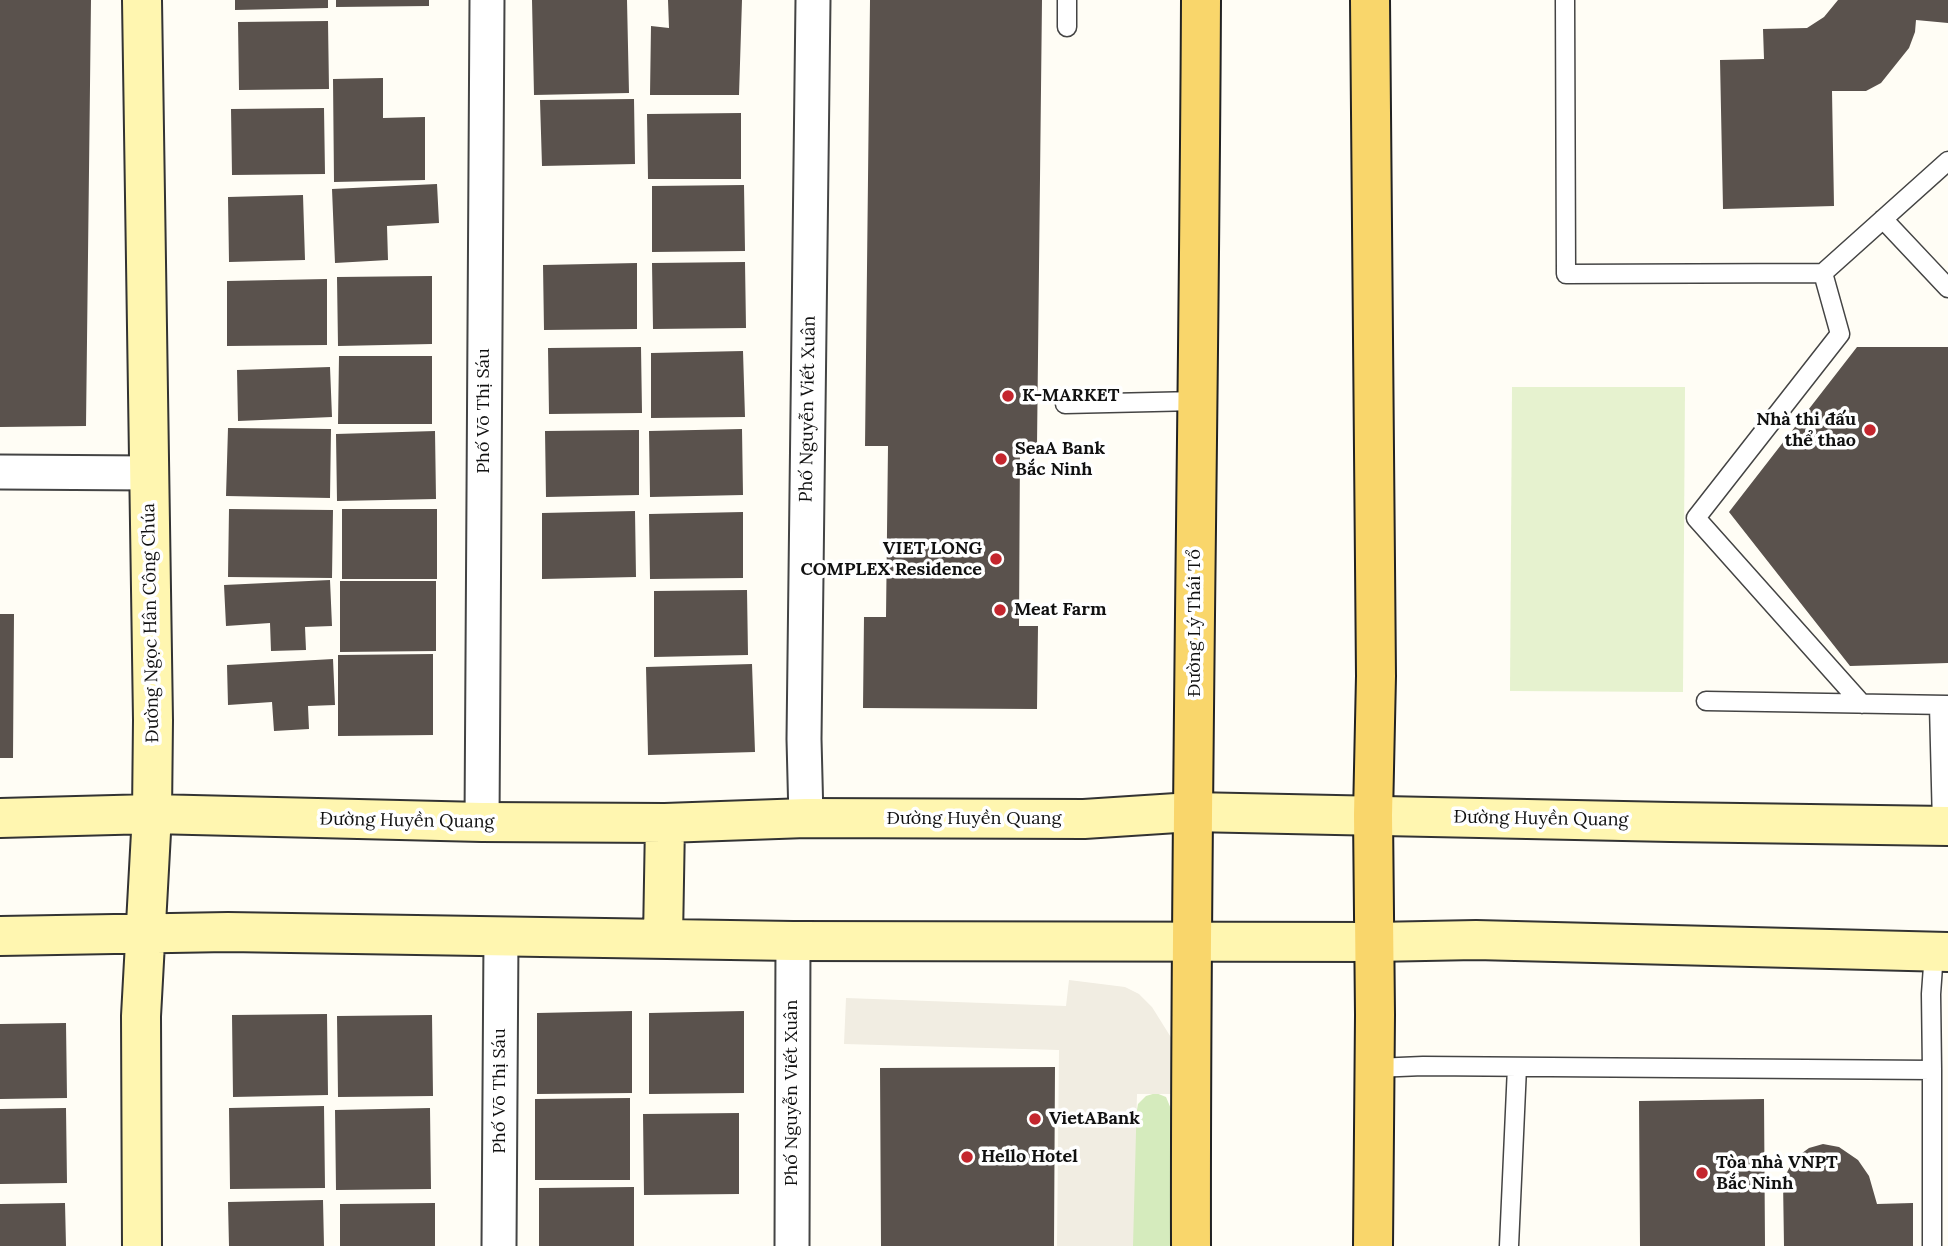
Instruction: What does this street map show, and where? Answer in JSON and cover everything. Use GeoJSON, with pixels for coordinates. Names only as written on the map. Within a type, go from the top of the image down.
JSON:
{"type":"FeatureCollection","features":[{"type":"Feature","properties":{"kind":"main road","name":"Đường Lý Thái Tổ"},"geometry":{"type":"LineString","coordinates":[[1191,1246],[1192,812],[1201,0]]}},
{"type":"Feature","properties":{"kind":"main road"},"geometry":{"type":"LineString","coordinates":[[1370,0],[1376,676],[1373,815],[1373,1246]]}},
{"type":"Feature","properties":{"kind":"street","name":"Đường Ngọc Hân Công Chúa"},"geometry":{"type":"LineString","coordinates":[[142,0],[153,720],[152,814],[141,1016],[142,1246]]}},
{"type":"Feature","properties":{"kind":"street","name":"Phố Võ Thị Sáu"},"geometry":{"type":"LineString","coordinates":[[482,822],[487,0]]}},
{"type":"Feature","properties":{"kind":"street","name":"Phố Nguyễn Viết Xuân"},"geometry":{"type":"LineString","coordinates":[[806,818],[804,740],[813,0]]}},
{"type":"Feature","properties":{"kind":"street"},"geometry":{"type":"LineString","coordinates":[[0,472],[149,473]]}},
{"type":"Feature","properties":{"kind":"street","name":"Đường Huyền Quang"},"geometry":{"type":"LineString","coordinates":[[0,818],[152,814],[482,822],[665,823],[806,818],[1084,819],[1192,812],[1945,825]]}},
{"type":"Feature","properties":{"kind":"street"},"geometry":{"type":"LineString","coordinates":[[663,938],[665,823]]}},
{"type":"Feature","properties":{"kind":"street"},"geometry":{"type":"LineString","coordinates":[[0,936],[228,933],[793,940],[1476,940],[1941,952]]}},
{"type":"Feature","properties":{"kind":"street","name":"Phố Võ Thị Sáu"},"geometry":{"type":"LineString","coordinates":[[499,1246],[501,937]]}},
{"type":"Feature","properties":{"kind":"street","name":"Phố Nguyễn Viết Xuân"},"geometry":{"type":"LineString","coordinates":[[792,1246],[793,940]]}},
{"type":"Feature","properties":{"kind":"lane"},"geometry":{"type":"LineString","coordinates":[[1067,0],[1067,27]]}},
{"type":"Feature","properties":{"kind":"lane"},"geometry":{"type":"LineString","coordinates":[[1564,0],[1566,274],[1823,273],[1948,161]]}},
{"type":"Feature","properties":{"kind":"lane"},"geometry":{"type":"LineString","coordinates":[[1883,219],[1948,288]]}},
{"type":"Feature","properties":{"kind":"lane"},"geometry":{"type":"LineString","coordinates":[[1823,273],[1840,334],[1696,518],[1862,704]]}},
{"type":"Feature","properties":{"kind":"lane"},"geometry":{"type":"LineString","coordinates":[[1065,404],[1197,401]]}},
{"type":"Feature","properties":{"kind":"lane"},"geometry":{"type":"LineString","coordinates":[[1706,701],[1943,705],[1945,825]]}},
{"type":"Feature","properties":{"kind":"lane"},"geometry":{"type":"LineString","coordinates":[[1932,1246],[1931,994],[1941,952]]}},
{"type":"Feature","properties":{"kind":"lane"},"geometry":{"type":"LineString","coordinates":[[1375,1068],[1517,1066],[1932,1070]]}},
{"type":"Feature","properties":{"kind":"lane"},"geometry":{"type":"LineString","coordinates":[[1508,1246],[1517,1066]]}},
{"type":"Feature","properties":{"kind":"green space"},"geometry":{"type":"Polygon","coordinates":[[[1512,387],[1685,387],[1683,692],[1510,691],[1512,387]]]}},
{"type":"Feature","properties":{"kind":"green space"},"geometry":{"type":"Polygon","coordinates":[[[1156,1093],[1166,1097],[1171,1109],[1171,1246],[1132,1246],[1133,1133],[1138,1104],[1146,1096],[1156,1093]]]}},
{"type":"Feature","properties":{"kind":"shaded area"},"geometry":{"type":"Polygon","coordinates":[[[1069,980],[1125,987],[1139,994],[1152,1007],[1172,1039],[1173,1094],[1137,1094],[1133,1246],[1057,1246],[1059,1050],[844,1044],[846,998],[1066,1006],[1069,980]]]}},
{"type":"Feature","properties":{"kind":"building"},"geometry":{"type":"Polygon","coordinates":[[[0,0],[91,0],[86,426],[0,427],[0,0]]]}},
{"type":"Feature","properties":{"kind":"building"},"geometry":{"type":"Polygon","coordinates":[[[235,0],[328,0],[328,8],[235,10],[235,0]]]}},
{"type":"Feature","properties":{"kind":"building"},"geometry":{"type":"Polygon","coordinates":[[[336,0],[429,0],[429,6],[336,7],[336,0]]]}},
{"type":"Feature","properties":{"kind":"building"},"geometry":{"type":"Polygon","coordinates":[[[532,0],[627,0],[629,93],[534,95],[532,0]]]}},
{"type":"Feature","properties":{"kind":"building"},"geometry":{"type":"Polygon","coordinates":[[[668,0],[742,0],[739,95],[650,95],[651,26],[669,28],[668,0]]]}},
{"type":"Feature","properties":{"kind":"building"},"geometry":{"type":"Polygon","coordinates":[[[870,0],[1042,0],[1037,445],[1020,445],[1019,626],[1038,626],[1037,709],[863,708],[864,617],[886,617],[888,446],[865,446],[870,0]]]}},
{"type":"Feature","properties":{"kind":"building"},"geometry":{"type":"Polygon","coordinates":[[[1838,0],[1948,0],[1948,23],[1916,20],[1909,48],[1881,83],[1866,91],[1832,91],[1834,206],[1723,209],[1720,60],[1764,59],[1763,29],[1807,28],[1824,17],[1838,0]]]}},
{"type":"Feature","properties":{"kind":"building"},"geometry":{"type":"Polygon","coordinates":[[[328,21],[329,89],[239,90],[238,22],[328,21]]]}},
{"type":"Feature","properties":{"kind":"building"},"geometry":{"type":"Polygon","coordinates":[[[383,78],[383,118],[425,117],[425,180],[334,182],[333,79],[383,78]]]}},
{"type":"Feature","properties":{"kind":"building"},"geometry":{"type":"Polygon","coordinates":[[[634,99],[635,164],[542,166],[540,100],[634,99]]]}},
{"type":"Feature","properties":{"kind":"building"},"geometry":{"type":"Polygon","coordinates":[[[324,108],[325,174],[232,175],[231,109],[324,108]]]}},
{"type":"Feature","properties":{"kind":"building"},"geometry":{"type":"Polygon","coordinates":[[[741,113],[741,179],[648,179],[647,114],[741,113]]]}},
{"type":"Feature","properties":{"kind":"building"},"geometry":{"type":"Polygon","coordinates":[[[437,184],[439,223],[387,226],[388,260],[335,263],[332,189],[437,184]]]}},
{"type":"Feature","properties":{"kind":"building"},"geometry":{"type":"Polygon","coordinates":[[[744,185],[745,251],[652,252],[652,186],[744,185]]]}},
{"type":"Feature","properties":{"kind":"building"},"geometry":{"type":"Polygon","coordinates":[[[303,195],[305,260],[229,262],[228,197],[303,195]]]}},
{"type":"Feature","properties":{"kind":"building"},"geometry":{"type":"Polygon","coordinates":[[[745,262],[746,328],[653,329],[652,263],[745,262]]]}},
{"type":"Feature","properties":{"kind":"building"},"geometry":{"type":"Polygon","coordinates":[[[637,263],[637,329],[544,330],[543,265],[637,263]]]}},
{"type":"Feature","properties":{"kind":"building"},"geometry":{"type":"Polygon","coordinates":[[[432,276],[432,344],[338,346],[337,277],[432,276]]]}},
{"type":"Feature","properties":{"kind":"building"},"geometry":{"type":"Polygon","coordinates":[[[327,279],[327,345],[227,346],[227,281],[327,279]]]}},
{"type":"Feature","properties":{"kind":"building"},"geometry":{"type":"Polygon","coordinates":[[[641,347],[642,413],[549,414],[548,348],[641,347]]]}},
{"type":"Feature","properties":{"kind":"building","name":"Nhà thi đấu thể thao"},"geometry":{"type":"Polygon","coordinates":[[[1857,347],[1948,347],[1948,663],[1850,666],[1729,512],[1857,347]]]}},
{"type":"Feature","properties":{"kind":"building"},"geometry":{"type":"Polygon","coordinates":[[[743,351],[745,417],[651,418],[651,353],[743,351]]]}},
{"type":"Feature","properties":{"kind":"building"},"geometry":{"type":"Polygon","coordinates":[[[339,356],[432,356],[432,424],[338,424],[339,356]]]}},
{"type":"Feature","properties":{"kind":"building"},"geometry":{"type":"Polygon","coordinates":[[[330,367],[332,417],[238,421],[237,370],[330,367]]]}},
{"type":"Feature","properties":{"kind":"building"},"geometry":{"type":"Polygon","coordinates":[[[228,428],[331,429],[330,498],[226,496],[228,428]]]}},
{"type":"Feature","properties":{"kind":"building"},"geometry":{"type":"Polygon","coordinates":[[[742,429],[743,495],[650,497],[649,431],[742,429]]]}},
{"type":"Feature","properties":{"kind":"building"},"geometry":{"type":"Polygon","coordinates":[[[639,430],[639,495],[546,497],[545,431],[639,430]]]}},
{"type":"Feature","properties":{"kind":"building"},"geometry":{"type":"Polygon","coordinates":[[[435,431],[436,499],[337,501],[336,434],[435,431]]]}},
{"type":"Feature","properties":{"kind":"building"},"geometry":{"type":"Polygon","coordinates":[[[229,509],[333,510],[332,578],[228,577],[229,509]]]}},
{"type":"Feature","properties":{"kind":"building"},"geometry":{"type":"Polygon","coordinates":[[[342,509],[437,509],[437,579],[342,579],[342,509]]]}},
{"type":"Feature","properties":{"kind":"building"},"geometry":{"type":"Polygon","coordinates":[[[635,511],[636,577],[542,579],[542,513],[635,511]]]}},
{"type":"Feature","properties":{"kind":"building"},"geometry":{"type":"Polygon","coordinates":[[[743,512],[743,578],[650,579],[649,514],[743,512]]]}},
{"type":"Feature","properties":{"kind":"building"},"geometry":{"type":"Polygon","coordinates":[[[330,580],[332,626],[305,627],[306,650],[271,651],[270,623],[226,626],[224,585],[330,580]]]}},
{"type":"Feature","properties":{"kind":"building"},"geometry":{"type":"Polygon","coordinates":[[[340,581],[436,581],[436,651],[340,652],[340,581]]]}},
{"type":"Feature","properties":{"kind":"building"},"geometry":{"type":"Polygon","coordinates":[[[747,590],[748,655],[654,657],[654,591],[747,590]]]}},
{"type":"Feature","properties":{"kind":"building"},"geometry":{"type":"Polygon","coordinates":[[[0,614],[14,614],[13,758],[0,758],[0,614]]]}},
{"type":"Feature","properties":{"kind":"building"},"geometry":{"type":"Polygon","coordinates":[[[433,654],[433,735],[338,736],[338,655],[433,654]]]}},
{"type":"Feature","properties":{"kind":"building"},"geometry":{"type":"Polygon","coordinates":[[[333,659],[335,705],[308,706],[309,729],[274,731],[272,702],[228,705],[227,665],[333,659]]]}},
{"type":"Feature","properties":{"kind":"building"},"geometry":{"type":"Polygon","coordinates":[[[752,664],[755,752],[648,755],[646,667],[752,664]]]}},
{"type":"Feature","properties":{"kind":"building"},"geometry":{"type":"Polygon","coordinates":[[[632,1011],[632,1093],[537,1094],[537,1013],[632,1011]]]}},
{"type":"Feature","properties":{"kind":"building"},"geometry":{"type":"Polygon","coordinates":[[[744,1011],[744,1093],[649,1094],[649,1013],[744,1011]]]}},
{"type":"Feature","properties":{"kind":"building"},"geometry":{"type":"Polygon","coordinates":[[[327,1014],[328,1095],[233,1097],[232,1015],[327,1014]]]}},
{"type":"Feature","properties":{"kind":"building"},"geometry":{"type":"Polygon","coordinates":[[[432,1015],[433,1096],[338,1097],[337,1016],[432,1015]]]}},
{"type":"Feature","properties":{"kind":"building"},"geometry":{"type":"Polygon","coordinates":[[[66,1023],[67,1098],[0,1099],[0,1024],[66,1023]]]}},
{"type":"Feature","properties":{"kind":"building","name":"Hello Hotel"},"geometry":{"type":"Polygon","coordinates":[[[1055,1067],[1054,1246],[881,1246],[880,1068],[1055,1067]]]}},
{"type":"Feature","properties":{"kind":"building"},"geometry":{"type":"Polygon","coordinates":[[[630,1098],[630,1180],[535,1180],[535,1099],[630,1098]]]}},
{"type":"Feature","properties":{"kind":"building","name":"Tòa nhà VNPT Bắc Ninh"},"geometry":{"type":"Polygon","coordinates":[[[1764,1099],[1765,1246],[1640,1246],[1639,1101],[1764,1099]]]}},
{"type":"Feature","properties":{"kind":"building"},"geometry":{"type":"Polygon","coordinates":[[[324,1106],[325,1188],[230,1189],[229,1108],[324,1106]]]}},
{"type":"Feature","properties":{"kind":"building"},"geometry":{"type":"Polygon","coordinates":[[[66,1108],[67,1183],[0,1184],[0,1109],[66,1108]]]}},
{"type":"Feature","properties":{"kind":"building"},"geometry":{"type":"Polygon","coordinates":[[[430,1108],[431,1189],[336,1190],[335,1110],[430,1108]]]}},
{"type":"Feature","properties":{"kind":"building"},"geometry":{"type":"Polygon","coordinates":[[[739,1113],[739,1194],[644,1195],[643,1114],[739,1113]]]}},
{"type":"Feature","properties":{"kind":"building"},"geometry":{"type":"Polygon","coordinates":[[[1823,1144],[1839,1147],[1858,1160],[1869,1176],[1877,1204],[1913,1203],[1913,1246],[1784,1246],[1783,1180],[1794,1159],[1809,1148],[1823,1144]]]}},
{"type":"Feature","properties":{"kind":"building"},"geometry":{"type":"Polygon","coordinates":[[[634,1187],[634,1246],[539,1246],[539,1188],[634,1187]]]}},
{"type":"Feature","properties":{"kind":"building"},"geometry":{"type":"Polygon","coordinates":[[[323,1200],[324,1246],[229,1246],[228,1202],[323,1200]]]}},
{"type":"Feature","properties":{"kind":"building"},"geometry":{"type":"Polygon","coordinates":[[[65,1203],[66,1246],[0,1246],[0,1204],[65,1203]]]}},
{"type":"Feature","properties":{"kind":"building"},"geometry":{"type":"Polygon","coordinates":[[[435,1203],[435,1246],[340,1246],[340,1204],[435,1203]]]}},
{"type":"Feature","properties":{"kind":"place","name":"K-MARKET"},"geometry":{"type":"Point","coordinates":[1008,396]}},
{"type":"Feature","properties":{"kind":"place","name":"Nhà thi đấu thể thao"},"geometry":{"type":"Point","coordinates":[1870,430]}},
{"type":"Feature","properties":{"kind":"place","name":"SeaA Bank Bắc Ninh"},"geometry":{"type":"Point","coordinates":[1001,459]}},
{"type":"Feature","properties":{"kind":"place","name":"VIET LONG COMPLEX Residence"},"geometry":{"type":"Point","coordinates":[996,559]}},
{"type":"Feature","properties":{"kind":"place","name":"Meat Farm"},"geometry":{"type":"Point","coordinates":[1000,610]}},
{"type":"Feature","properties":{"kind":"place","name":"VietABank"},"geometry":{"type":"Point","coordinates":[1035,1119]}},
{"type":"Feature","properties":{"kind":"place","name":"Hello Hotel"},"geometry":{"type":"Point","coordinates":[967,1157]}},
{"type":"Feature","properties":{"kind":"place","name":"Tòa nhà VNPT Bắc Ninh"},"geometry":{"type":"Point","coordinates":[1702,1173]}}]}
